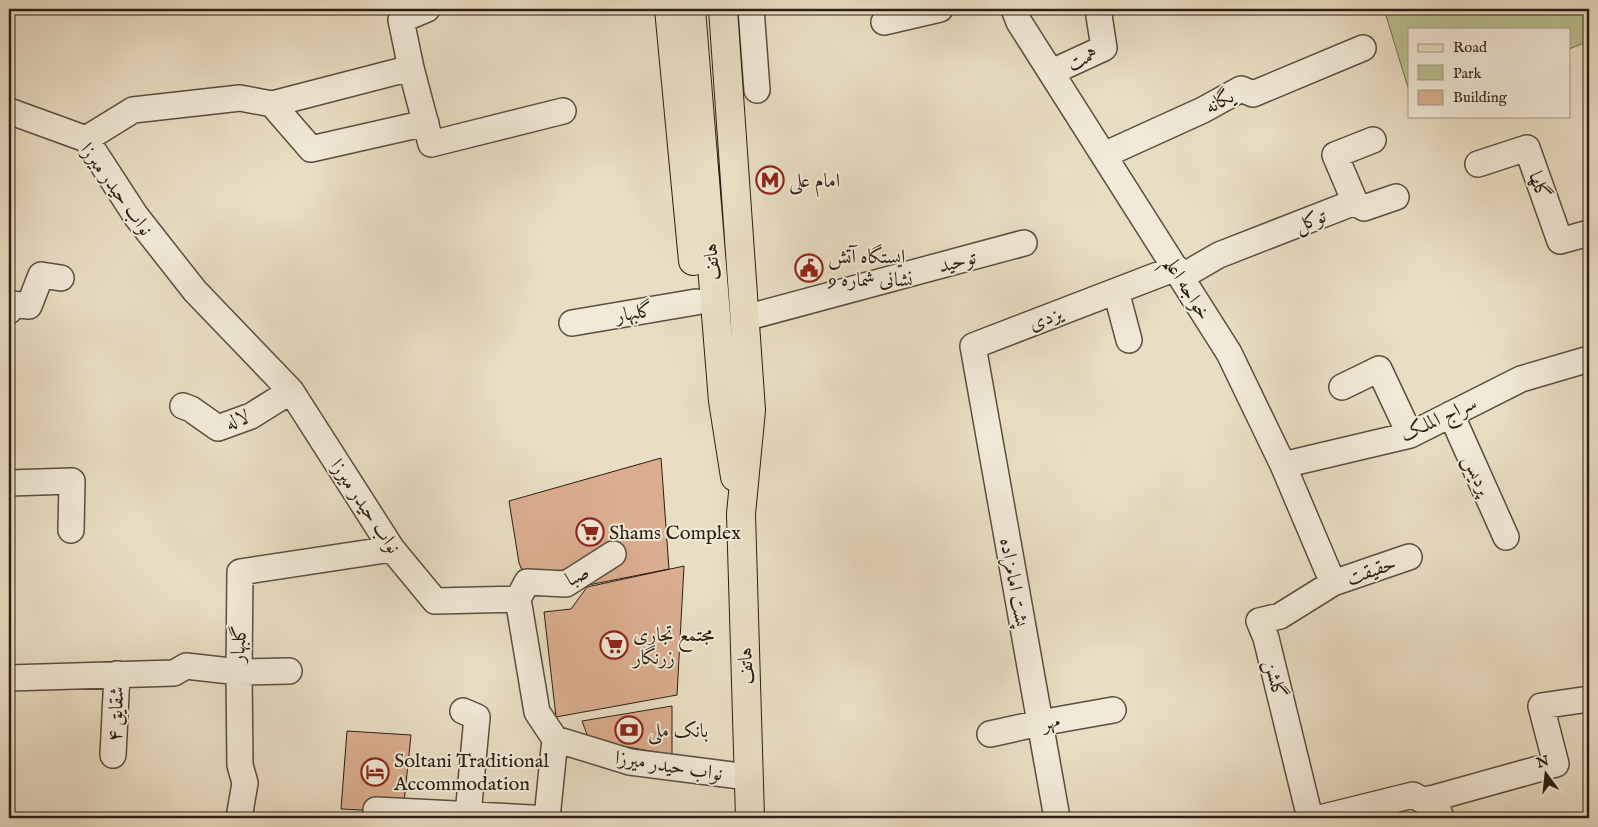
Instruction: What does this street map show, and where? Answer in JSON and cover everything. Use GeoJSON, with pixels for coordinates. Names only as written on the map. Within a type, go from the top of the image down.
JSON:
{"type":"FeatureCollection","features":[{"type":"Feature","properties":{"kind":"main road"},"geometry":{"type":"LineString","coordinates":[[669,9],[696,302],[723,401]]}},
{"type":"Feature","properties":{"kind":"main road","name":"هاتف"},"geometry":{"type":"LineString","coordinates":[[691,9],[723,401],[741,514]]}},
{"type":"Feature","properties":{"kind":"main road","name":"هاتف"},"geometry":{"type":"LineString","coordinates":[[723,9],[751,410],[741,514],[750,818]]}},
{"type":"Feature","properties":{"kind":"street"},"geometry":{"type":"LineString","coordinates":[[427,9],[401,20],[411,68],[431,144],[564,111]]}},
{"type":"Feature","properties":{"kind":"street"},"geometry":{"type":"LineString","coordinates":[[751,9],[757,90]]}},
{"type":"Feature","properties":{"kind":"street"},"geometry":{"type":"LineString","coordinates":[[884,22],[940,9]]}},
{"type":"Feature","properties":{"kind":"street","name":"خواجه اعلم"},"geometry":{"type":"LineString","coordinates":[[1014,9],[1019,22],[1229,353],[1283,465],[1333,583]]}},
{"type":"Feature","properties":{"kind":"street","name":"همت"},"geometry":{"type":"LineString","coordinates":[[1052,72],[1104,48],[1098,9]]}},
{"type":"Feature","properties":{"kind":"street","name":"یگانه"},"geometry":{"type":"LineString","coordinates":[[1104,155],[1203,110],[1241,89],[1253,94],[1363,48]]}},
{"type":"Feature","properties":{"kind":"street"},"geometry":{"type":"LineString","coordinates":[[86,139],[133,110],[240,98],[272,104],[411,68]]}},
{"type":"Feature","properties":{"kind":"street"},"geometry":{"type":"LineString","coordinates":[[272,104],[311,149],[426,123]]}},
{"type":"Feature","properties":{"kind":"street","name":"نواب حیدر میرزا"},"geometry":{"type":"LineString","coordinates":[[9,111],[86,139],[136,216],[195,291],[290,391],[392,549],[435,601],[518,599]]}},
{"type":"Feature","properties":{"kind":"street"},"geometry":{"type":"LineString","coordinates":[[1373,140],[1335,155],[1355,202],[1364,208],[1396,197]]}},
{"type":"Feature","properties":{"kind":"street","name":"گلها"},"geometry":{"type":"LineString","coordinates":[[1478,164],[1527,148],[1560,241],[1589,233]]}},
{"type":"Feature","properties":{"kind":"street","name":"توکل"},"geometry":{"type":"LineString","coordinates":[[1178,272],[1355,202]]}},
{"type":"Feature","properties":{"kind":"street","name":"توحید"},"geometry":{"type":"LineString","coordinates":[[744,318],[1024,243]]}},
{"type":"Feature","properties":{"kind":"street","name":"یزدی"},"geometry":{"type":"LineString","coordinates":[[973,346],[1116,291],[1178,272]]}},
{"type":"Feature","properties":{"kind":"street"},"geometry":{"type":"LineString","coordinates":[[9,312],[12,304],[29,306],[41,275],[60,278]]}},
{"type":"Feature","properties":{"kind":"street"},"geometry":{"type":"LineString","coordinates":[[1116,291],[1129,340]]}},
{"type":"Feature","properties":{"kind":"street","name":"گلبهار"},"geometry":{"type":"LineString","coordinates":[[572,323],[696,302]]}},
{"type":"Feature","properties":{"kind":"street","name":"پشت امامزاده"},"geometry":{"type":"LineString","coordinates":[[973,346],[1057,818]]}},
{"type":"Feature","properties":{"kind":"street","name":"سراج الملک"},"geometry":{"type":"LineString","coordinates":[[1283,465],[1410,435],[1521,378],[1589,359]]}},
{"type":"Feature","properties":{"kind":"street"},"geometry":{"type":"LineString","coordinates":[[1342,387],[1379,369],[1410,435]]}},
{"type":"Feature","properties":{"kind":"street","name":"لاله"},"geometry":{"type":"LineString","coordinates":[[183,406],[192,409],[218,428],[251,416],[290,391]]}},
{"type":"Feature","properties":{"kind":"street","name":"پردیس"},"geometry":{"type":"LineString","coordinates":[[1451,414],[1506,537]]}},
{"type":"Feature","properties":{"kind":"street"},"geometry":{"type":"LineString","coordinates":[[9,483],[72,481],[71,530]]}},
{"type":"Feature","properties":{"kind":"street","name":"گلبهار"},"geometry":{"type":"LineString","coordinates":[[9,678],[174,673],[186,666],[239,672],[240,572],[392,549]]}},
{"type":"Feature","properties":{"kind":"street","name":"صبا"},"geometry":{"type":"LineString","coordinates":[[518,599],[526,582],[566,584],[612,554]]}},
{"type":"Feature","properties":{"kind":"street","name":"حقیقت"},"geometry":{"type":"LineString","coordinates":[[1333,583],[1408,557]]}},
{"type":"Feature","properties":{"kind":"street","name":"گلشن"},"geometry":{"type":"LineString","coordinates":[[1310,818],[1266,638],[1259,621],[1280,616],[1333,583]]}},
{"type":"Feature","properties":{"kind":"street"},"geometry":{"type":"LineString","coordinates":[[518,599],[537,712],[555,739],[547,818]]}},
{"type":"Feature","properties":{"kind":"street"},"geometry":{"type":"LineString","coordinates":[[239,818],[245,783],[240,765],[239,672],[289,671]]}},
{"type":"Feature","properties":{"kind":"street","name":"شقایق ۴"},"geometry":{"type":"LineString","coordinates":[[113,755],[117,674]]}},
{"type":"Feature","properties":{"kind":"street"},"geometry":{"type":"LineString","coordinates":[[1320,818],[1413,795],[1437,808],[1556,764],[1541,706],[1589,699]]}},
{"type":"Feature","properties":{"kind":"street","name":"مهر"},"geometry":{"type":"LineString","coordinates":[[990,734],[1113,710]]}},
{"type":"Feature","properties":{"kind":"street"},"geometry":{"type":"LineString","coordinates":[[463,711],[477,717],[468,815]]}},
{"type":"Feature","properties":{"kind":"street","name":"نواب حیدر میرزا"},"geometry":{"type":"LineString","coordinates":[[555,739],[630,762],[748,777]]}},
{"type":"Feature","properties":{"kind":"street"},"geometry":{"type":"LineString","coordinates":[[376,810],[532,818]]}},
{"type":"Feature","properties":{"kind":"green space"},"geometry":{"type":"Polygon","coordinates":[[[1384,9],[1589,9],[1589,41],[1570,49],[1570,28],[1408,28],[1408,88],[1384,9]]]}},
{"type":"Feature","properties":{"kind":"building","name":"Shams Complex"},"geometry":{"type":"Polygon","coordinates":[[[661,458],[669,569],[518,599],[527,582],[519,563],[509,501],[661,458]]]}},
{"type":"Feature","properties":{"kind":"building","name":"مجتمع تجاری زرنگار"},"geometry":{"type":"Polygon","coordinates":[[[684,566],[677,695],[556,717],[544,612],[571,609],[587,587],[684,566]]]}},
{"type":"Feature","properties":{"kind":"building","name":"بانک ملی"},"geometry":{"type":"Polygon","coordinates":[[[672,706],[672,755],[589,740],[582,721],[672,706]]]}},
{"type":"Feature","properties":{"kind":"building","name":"Soltani Traditional Accommodation"},"geometry":{"type":"Polygon","coordinates":[[[347,731],[411,735],[403,812],[341,809],[347,731]]]}},
{"type":"Feature","properties":{"kind":"place","name":"امام علی"},"geometry":{"type":"Point","coordinates":[770,180]}},
{"type":"Feature","properties":{"kind":"place","name":"ایستگاه آتش نشانی شماره 9"},"geometry":{"type":"Point","coordinates":[809,268]}},
{"type":"Feature","properties":{"kind":"place","name":"Shams Complex"},"geometry":{"type":"Point","coordinates":[590,532]}},
{"type":"Feature","properties":{"kind":"place","name":"مجتمع تجاری زرنگار"},"geometry":{"type":"Point","coordinates":[614,645]}},
{"type":"Feature","properties":{"kind":"place","name":"بانک ملی"},"geometry":{"type":"Point","coordinates":[629,730]}},
{"type":"Feature","properties":{"kind":"place","name":"Soltani Traditional Accommodation"},"geometry":{"type":"Point","coordinates":[375,772]}}]}
